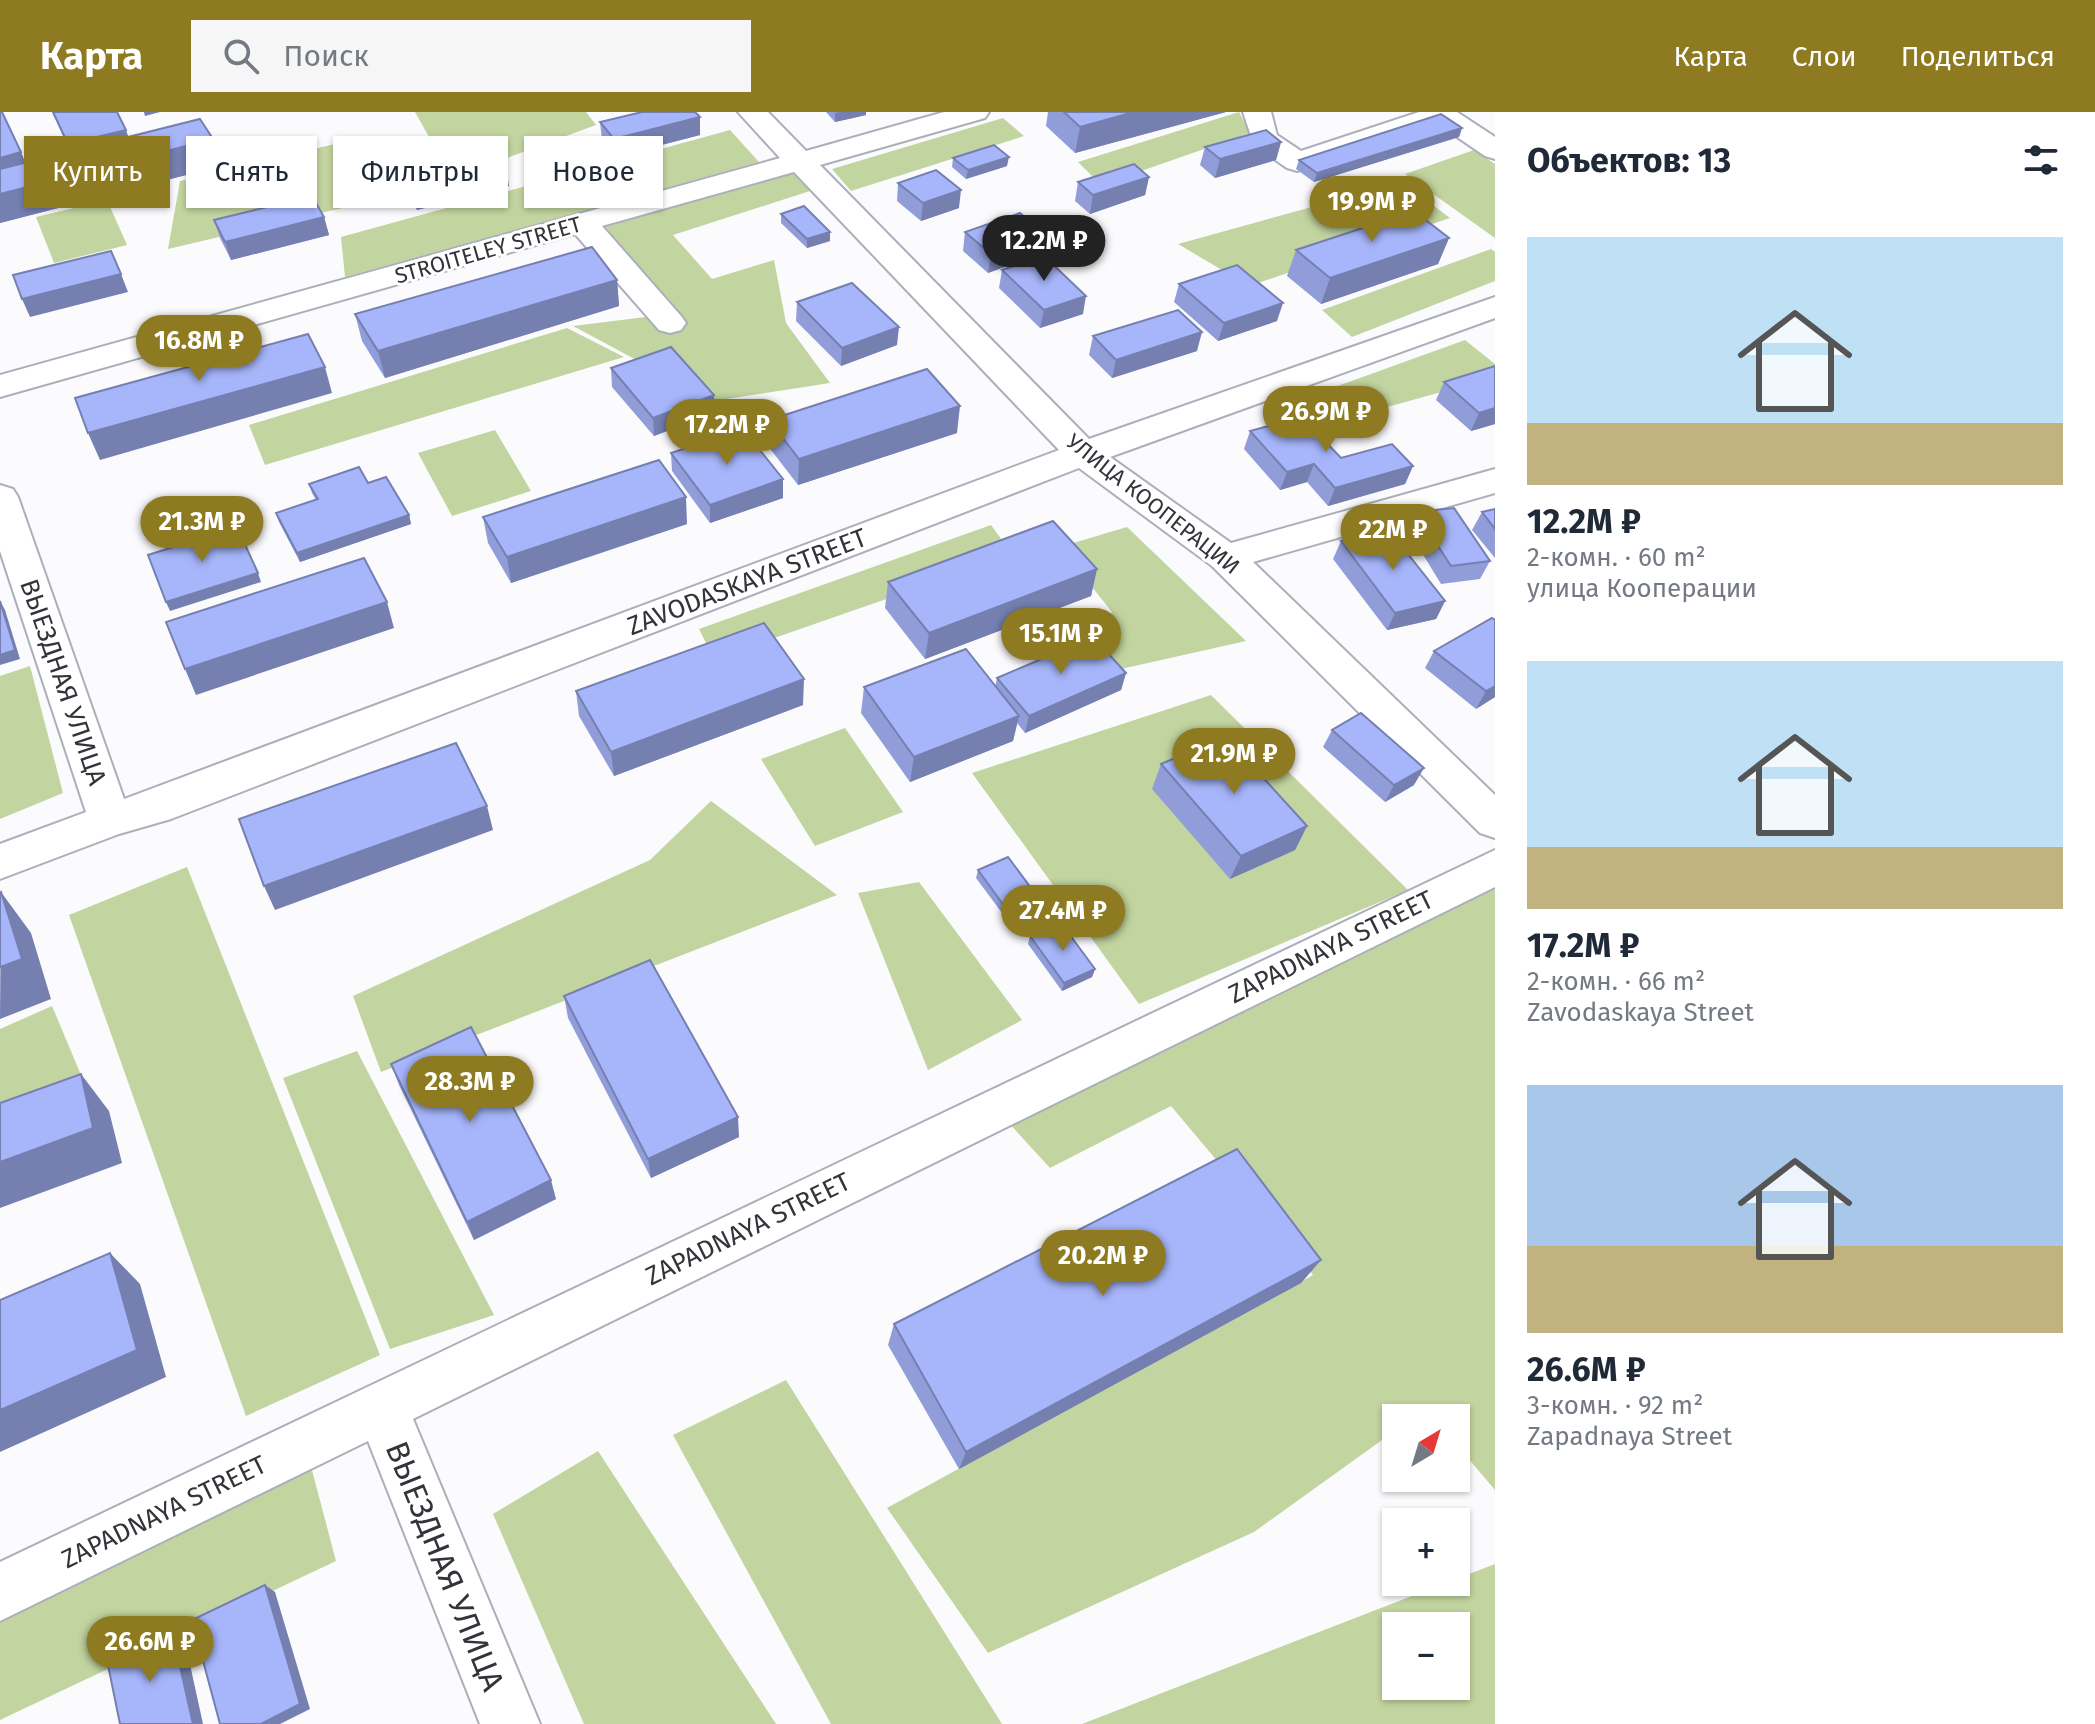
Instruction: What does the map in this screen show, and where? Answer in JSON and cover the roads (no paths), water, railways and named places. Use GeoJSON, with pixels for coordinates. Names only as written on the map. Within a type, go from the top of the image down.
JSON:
{"type":"FeatureCollection","features":[{"type":"Feature","properties":{"kind":"street","name":"УЛИЦА КООПЕРАЦИИ"},"geometry":{"type":"LineString","coordinates":[[752,112],[1083,454],[1225,557],[1495,821]]}},
{"type":"Feature","properties":{"kind":"street","name":"STROITELEY STREET"},"geometry":{"type":"LineString","coordinates":[[0,386],[975,112]]}},
{"type":"Feature","properties":{"kind":"street"},"geometry":{"type":"LineString","coordinates":[[1257,112],[1264,139],[1297,162],[1441,114],[1495,150]]}},
{"type":"Feature","properties":{"kind":"street"},"geometry":{"type":"LineString","coordinates":[[583,224],[670,323]]}},
{"type":"Feature","properties":{"kind":"street","name":"ZAVODASKAYA STREET"},"geometry":{"type":"LineString","coordinates":[[0,862],[110,820],[156,807],[1083,454],[1495,307]]}},
{"type":"Feature","properties":{"kind":"street"},"geometry":{"type":"LineString","coordinates":[[1225,557],[1495,481]]}},
{"type":"Feature","properties":{"kind":"street","name":"ВЫЕЗДНАЯ УЛИЦА"},"geometry":{"type":"LineString","coordinates":[[0,497],[110,820]]}},
{"type":"Feature","properties":{"kind":"street","name":"ZAPADNAYA STREET"},"geometry":{"type":"LineString","coordinates":[[0,1592],[1495,867]]}},
{"type":"Feature","properties":{"kind":"street","name":"ВЫЕЗДНАЯ УЛИЦА"},"geometry":{"type":"LineString","coordinates":[[381,1407],[510,1724]]}}]}
